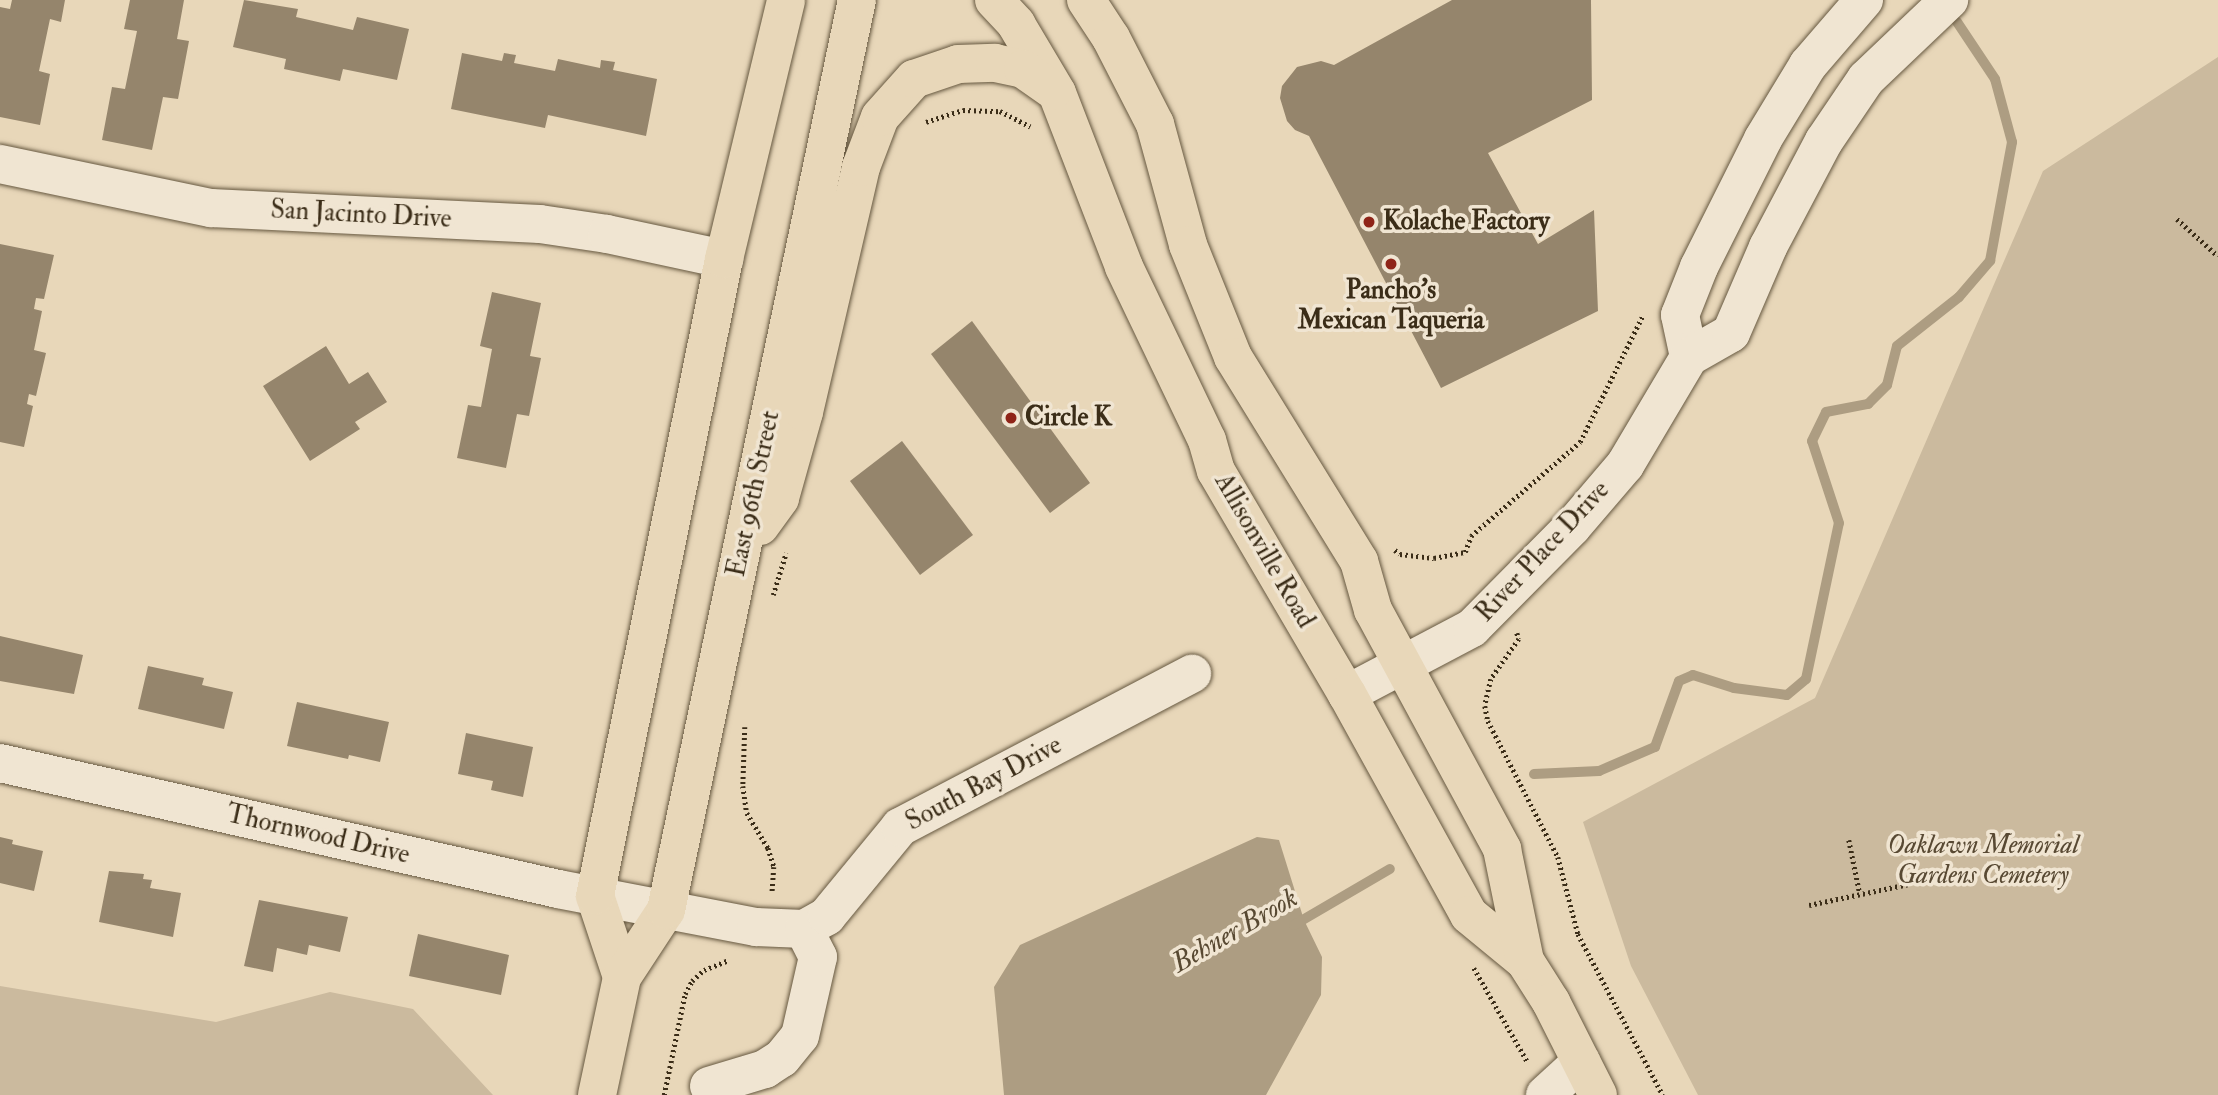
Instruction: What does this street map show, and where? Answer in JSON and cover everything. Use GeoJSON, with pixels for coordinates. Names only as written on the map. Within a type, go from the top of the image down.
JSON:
{"type":"FeatureCollection","features":[{"type":"Feature","properties":{"kind":"main road"},"geometry":{"type":"LineString","coordinates":[[622,977],[595,896],[724,259],[786,0]]}},
{"type":"Feature","properties":{"kind":"main road","name":"East 96th Street"},"geometry":{"type":"LineString","coordinates":[[597,1095],[622,977],[651,907],[742,551],[857,0]]}},
{"type":"Feature","properties":{"kind":"main road","name":"Allisonville Road"},"geometry":{"type":"LineString","coordinates":[[994,0],[1016,24],[1057,93],[1124,267],[1207,440],[1216,471],[1347,694],[1469,915],[1525,961],[1551,1002],[1590,1079]]}},
{"type":"Feature","properties":{"kind":"main road","name":"Allisonville Road"},"geometry":{"type":"LineString","coordinates":[[1086,0],[1111,38],[1154,124],[1188,245],[1233,357],[1359,561],[1373,610],[1502,849],[1525,961]]}},
{"type":"Feature","properties":{"kind":"main road"},"geometry":{"type":"LineString","coordinates":[[742,551],[780,498],[804,412],[860,167],[880,117],[914,79],[958,64],[995,63],[1023,69],[1057,93]]}},
{"type":"Feature","properties":{"kind":"street"},"geometry":{"type":"LineString","coordinates":[[1689,357],[1680,315],[1699,267],[1763,139],[1808,65],[1864,0]]}},
{"type":"Feature","properties":{"kind":"street","name":"River Place Drive"},"geometry":{"type":"LineString","coordinates":[[1347,694],[1472,628],[1572,527],[1625,465],[1689,357],[1731,333],[1768,247],[1824,141],[1867,79],[1949,0]]}},
{"type":"Feature","properties":{"kind":"street","name":"San Jacinto Drive"},"geometry":{"type":"LineString","coordinates":[[0,164],[211,208],[548,224],[724,259]]}},
{"type":"Feature","properties":{"kind":"street","name":"South Bay Drive"},"geometry":{"type":"LineString","coordinates":[[804,929],[827,916],[900,827],[1192,674]]}},
{"type":"Feature","properties":{"kind":"street","name":"Thornwood Drive"},"geometry":{"type":"LineString","coordinates":[[0,763],[651,907]]}},
{"type":"Feature","properties":{"kind":"street"},"geometry":{"type":"LineString","coordinates":[[651,907],[756,927],[804,929],[818,957],[800,1036],[782,1058],[765,1069],[709,1086]]}},
{"type":"Feature","properties":{"kind":"street"},"geometry":{"type":"LineString","coordinates":[[1545,1095],[1590,1079]]}},
{"type":"Feature","properties":{"kind":"path"},"geometry":{"type":"LineString","coordinates":[[923,123],[964,110]]}},
{"type":"Feature","properties":{"kind":"path"},"geometry":{"type":"LineString","coordinates":[[2177,219],[2218,256]]}},
{"type":"Feature","properties":{"kind":"path"},"geometry":{"type":"LineString","coordinates":[[1391,547],[1399,554],[1434,558],[1465,552],[1471,536],[1580,442],[1647,308]]}},
{"type":"Feature","properties":{"kind":"path"},"geometry":{"type":"LineString","coordinates":[[771,600],[791,541]]}},
{"type":"Feature","properties":{"kind":"path"},"geometry":{"type":"LineString","coordinates":[[1519,639],[1491,678],[1485,706],[1488,721],[1558,857],[1578,934],[1663,1095]]}},
{"type":"Feature","properties":{"kind":"path"},"geometry":{"type":"LineString","coordinates":[[664,1095],[685,994],[692,981],[719,962],[733,960],[756,927],[770,900],[774,867],[768,848],[747,813],[741,766],[747,716]]}},
{"type":"Feature","properties":{"kind":"path"},"geometry":{"type":"LineString","coordinates":[[1849,840],[1860,894]]}},
{"type":"Feature","properties":{"kind":"path"},"geometry":{"type":"LineString","coordinates":[[1809,905],[1909,884]]}},
{"type":"Feature","properties":{"kind":"green space","name":"Oaklawn Memorial Gardens Cemetery"},"geometry":{"type":"Polygon","coordinates":[[[2218,57],[2218,1095],[1698,1095],[1631,966],[1583,822],[1815,698],[2043,171],[2218,57]]]}},
{"type":"Feature","properties":{"kind":"green space"},"geometry":{"type":"Polygon","coordinates":[[[0,986],[216,1022],[330,992],[413,1009],[493,1095],[0,1095],[0,986]]]}},
{"type":"Feature","properties":{"kind":"water"},"geometry":{"type":"Polygon","coordinates":[[[1257,837],[1279,840],[1304,920],[1322,957],[1321,995],[1266,1095],[1004,1095],[994,987],[1020,945],[1257,837]]]}},
{"type":"Feature","properties":{"kind":"building"},"geometry":{"type":"Polygon","coordinates":[[[12,0],[65,0],[61,22],[50,19],[39,71],[50,74],[40,125],[0,117],[0,7],[10,9],[12,0]]]}},
{"type":"Feature","properties":{"kind":"building"},"geometry":{"type":"Polygon","coordinates":[[[130,0],[184,0],[177,39],[189,41],[178,99],[163,97],[152,150],[102,140],[112,87],[125,89],[137,31],[124,29],[130,0]]]}},
{"type":"Feature","properties":{"kind":"building"},"geometry":{"type":"Polygon","coordinates":[[[244,0],[298,9],[296,17],[353,30],[357,17],[409,29],[397,80],[343,69],[340,81],[284,69],[286,59],[233,47],[244,0]]]}},
{"type":"Feature","properties":{"kind":"building"},"geometry":{"type":"Polygon","coordinates":[[[1452,0],[1591,0],[1592,100],[1488,153],[1538,244],[1594,210],[1598,311],[1441,388],[1309,136],[1295,130],[1287,121],[1280,98],[1282,86],[1297,67],[1321,61],[1334,65],[1452,0]]]}},
{"type":"Feature","properties":{"kind":"building"},"geometry":{"type":"Polygon","coordinates":[[[462,53],[502,61],[504,53],[516,55],[514,63],[555,71],[558,59],[600,68],[601,60],[615,62],[613,70],[657,79],[646,136],[548,115],[545,128],[451,109],[462,53]]]}},
{"type":"Feature","properties":{"kind":"building"},"geometry":{"type":"Polygon","coordinates":[[[0,244],[54,255],[44,299],[36,298],[34,309],[42,311],[34,350],[46,353],[36,396],[29,394],[27,404],[33,406],[24,447],[0,442],[0,244]]]}},
{"type":"Feature","properties":{"kind":"building"},"geometry":{"type":"Polygon","coordinates":[[[492,292],[541,303],[530,356],[541,358],[529,416],[517,414],[506,468],[457,458],[468,405],[481,407],[492,349],[480,346],[492,292]]]}},
{"type":"Feature","properties":{"kind":"building","name":"Circle K"},"geometry":{"type":"Polygon","coordinates":[[[972,321],[1090,483],[1050,513],[931,354],[972,321]]]}},
{"type":"Feature","properties":{"kind":"building"},"geometry":{"type":"Polygon","coordinates":[[[326,346],[349,384],[368,372],[387,402],[355,422],[360,429],[310,461],[263,386],[326,346]]]}},
{"type":"Feature","properties":{"kind":"building"},"geometry":{"type":"Polygon","coordinates":[[[902,441],[973,535],[920,575],[850,481],[902,441]]]}},
{"type":"Feature","properties":{"kind":"building"},"geometry":{"type":"Polygon","coordinates":[[[0,636],[83,655],[74,694],[0,681],[0,636]]]}},
{"type":"Feature","properties":{"kind":"building"},"geometry":{"type":"Polygon","coordinates":[[[148,666],[204,678],[202,685],[233,692],[224,729],[138,709],[148,666]]]}},
{"type":"Feature","properties":{"kind":"building"},"geometry":{"type":"Polygon","coordinates":[[[297,702],[389,722],[380,762],[349,755],[348,759],[287,746],[297,702]]]}},
{"type":"Feature","properties":{"kind":"building"},"geometry":{"type":"Polygon","coordinates":[[[466,733],[533,747],[523,797],[491,790],[493,781],[458,774],[466,733]]]}},
{"type":"Feature","properties":{"kind":"building"},"geometry":{"type":"Polygon","coordinates":[[[0,837],[13,840],[12,844],[43,851],[34,891],[0,883],[0,837]]]}},
{"type":"Feature","properties":{"kind":"building"},"geometry":{"type":"Polygon","coordinates":[[[109,871],[144,874],[143,879],[152,880],[150,888],[181,893],[173,937],[99,922],[109,871]]]}},
{"type":"Feature","properties":{"kind":"building"},"geometry":{"type":"Polygon","coordinates":[[[259,900],[348,917],[340,952],[309,945],[307,955],[277,948],[273,972],[244,966],[259,900]]]}},
{"type":"Feature","properties":{"kind":"building"},"geometry":{"type":"Polygon","coordinates":[[[418,934],[509,955],[501,995],[409,976],[418,934]]]}},
{"type":"Feature","properties":{"kind":"waterway","name":"Behner Brook"},"geometry":{"type":"LineString","coordinates":[[1534,774],[1599,771],[1655,747],[1679,681],[1693,675],[1734,688],[1787,695],[1806,679],[1839,523],[1812,441],[1826,412],[1868,404],[1887,385],[1897,346],[1959,297],[1990,261],[2012,142],[1995,79],[1957,22]]}},
{"type":"Feature","properties":{"kind":"waterway","name":"Behner Brook"},"geometry":{"type":"LineString","coordinates":[[1294,925],[1390,869]]}},
{"type":"Feature","properties":{"kind":"place","name":"Kolache Factory"},"geometry":{"type":"Point","coordinates":[1369,222]}},
{"type":"Feature","properties":{"kind":"place","name":"Pancho's Mexican Taqueria"},"geometry":{"type":"Point","coordinates":[1391,264]}},
{"type":"Feature","properties":{"kind":"place","name":"Circle K"},"geometry":{"type":"Point","coordinates":[1011,418]}}]}
